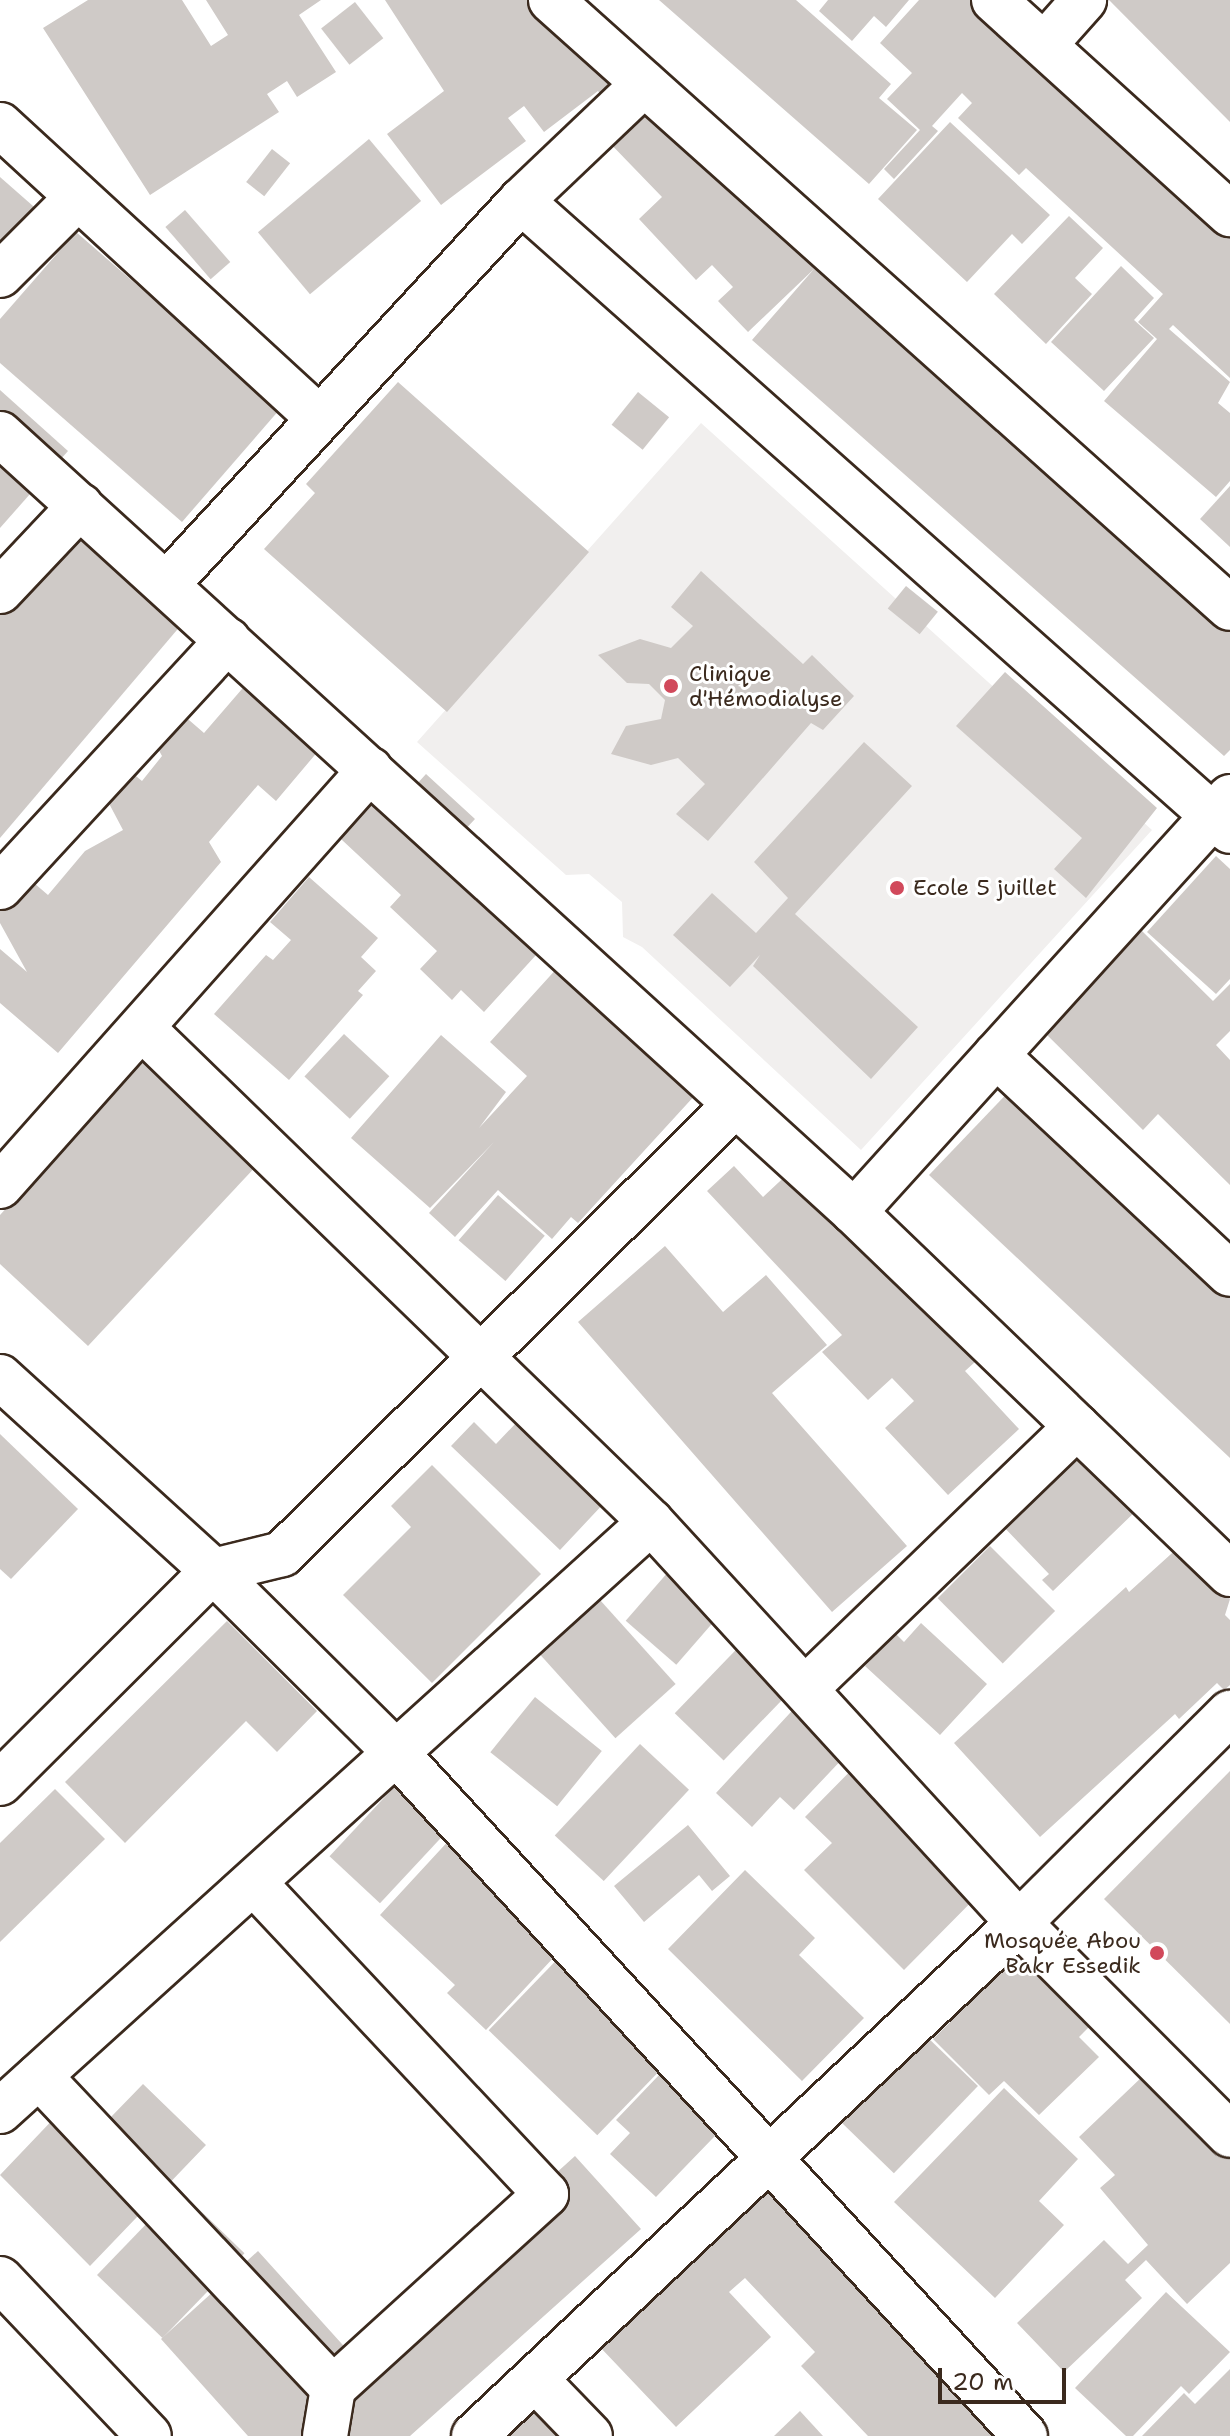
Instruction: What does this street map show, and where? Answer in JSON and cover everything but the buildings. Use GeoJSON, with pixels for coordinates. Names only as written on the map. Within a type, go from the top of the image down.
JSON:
{"type":"FeatureCollection","features":[{"type":"Feature","properties":{"kind":"street"},"geometry":{"type":"LineString","coordinates":[[551,0],[1230,608]]}},
{"type":"Feature","properties":{"kind":"street"},"geometry":{"type":"LineString","coordinates":[[994,0],[1230,214]]}},
{"type":"Feature","properties":{"kind":"street"},"geometry":{"type":"LineString","coordinates":[[1045,44],[1084,0]]}},
{"type":"Feature","properties":{"kind":"street"},"geometry":{"type":"LineString","coordinates":[[167,584],[317,417],[521,201],[644,84]]}},
{"type":"Feature","properties":{"kind":"street"},"geometry":{"type":"LineString","coordinates":[[0,125],[317,417]]}},
{"type":"Feature","properties":{"kind":"street"},"geometry":{"type":"LineString","coordinates":[[0,275],[77,198]]}},
{"type":"Feature","properties":{"kind":"street"},"geometry":{"type":"LineString","coordinates":[[521,201],[1225,815],[996,1055],[854,1212]]}},
{"type":"Feature","properties":{"kind":"street"},"geometry":{"type":"LineString","coordinates":[[0,434],[854,1212],[1230,1574]]}},
{"type":"Feature","properties":{"kind":"street"},"geometry":{"type":"LineString","coordinates":[[0,591],[80,506]]}},
{"type":"Feature","properties":{"kind":"street"},"geometry":{"type":"LineString","coordinates":[[0,887],[228,640]]}},
{"type":"Feature","properties":{"kind":"street"},"geometry":{"type":"LineString","coordinates":[[0,1186],[144,1030],[370,770]]}},
{"type":"Feature","properties":{"kind":"street"},"geometry":{"type":"LineString","coordinates":[[144,1030],[651,1522],[1019,1923],[1230,2135]]}},
{"type":"Feature","properties":{"kind":"street"},"geometry":{"type":"LineString","coordinates":[[996,1055],[1230,1274]]}},
{"type":"Feature","properties":{"kind":"street"},"geometry":{"type":"LineString","coordinates":[[0,1783],[213,1571],[282,1554],[483,1359],[736,1104]]}},
{"type":"Feature","properties":{"kind":"street"},"geometry":{"type":"LineString","coordinates":[[0,1377],[213,1571],[397,1754],[1025,2436]]}},
{"type":"Feature","properties":{"kind":"street"},"geometry":{"type":"LineString","coordinates":[[805,1689],[1077,1426]]}},
{"type":"Feature","properties":{"kind":"street"},"geometry":{"type":"LineString","coordinates":[[0,2111],[651,1522]]}},
{"type":"Feature","properties":{"kind":"street"},"geometry":{"type":"LineString","coordinates":[[474,2436],[1019,1923],[1230,1713]]}},
{"type":"Feature","properties":{"kind":"street"},"geometry":{"type":"LineString","coordinates":[[254,1883],[546,2194],[333,2388],[325,2436]]}},
{"type":"Feature","properties":{"kind":"street"},"geometry":{"type":"LineString","coordinates":[[39,2076],[333,2388]]}},
{"type":"Feature","properties":{"kind":"street"},"geometry":{"type":"LineString","coordinates":[[0,2279],[149,2436]]}},
{"type":"Feature","properties":{"kind":"street"},"geometry":{"type":"LineString","coordinates":[[535,2379],[590,2436]]}},
{"type":"Feature","properties":{"kind":"shaded area"},"geometry":{"type":"Polygon","coordinates":[[[701,423],[1152,830],[861,1150],[642,947],[623,937],[622,902],[589,874],[566,875],[417,742],[701,423]]]}},
{"type":"Feature","properties":{"kind":"place","name":"Clinique d'Hémodialyse"},"geometry":{"type":"Point","coordinates":[671,686]}},
{"type":"Feature","properties":{"kind":"place","name":"Ecole 5 juillet"},"geometry":{"type":"Point","coordinates":[897,888]}},
{"type":"Feature","properties":{"kind":"place","name":"Mosquée Abou Bakr Essedik"},"geometry":{"type":"Point","coordinates":[1157,1953]}}]}
